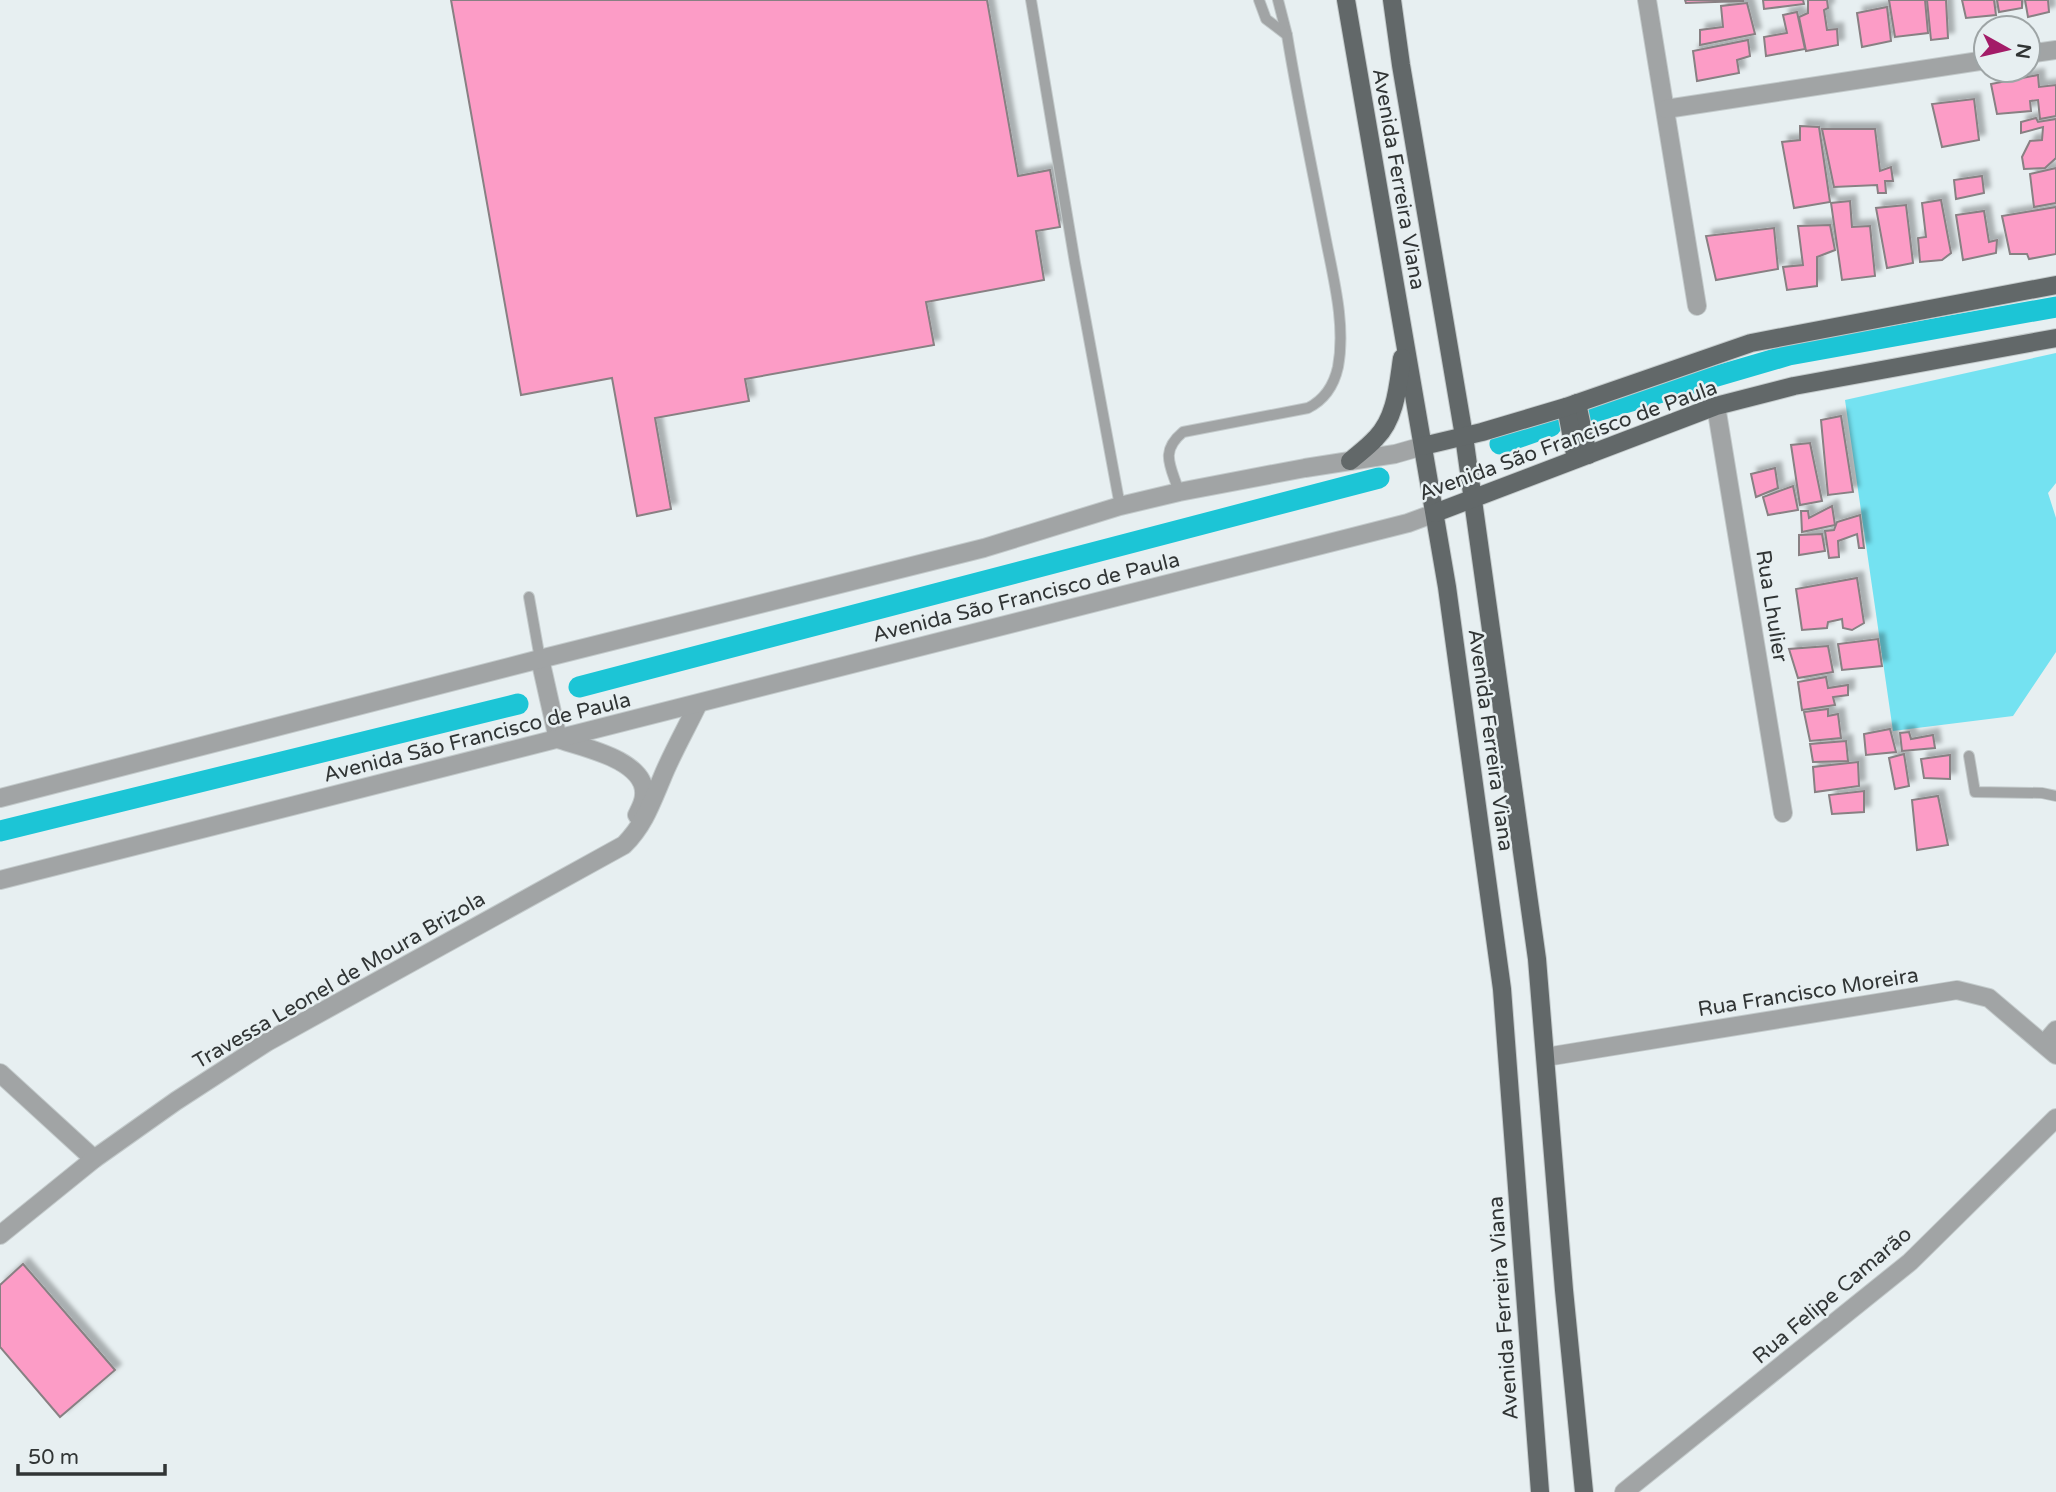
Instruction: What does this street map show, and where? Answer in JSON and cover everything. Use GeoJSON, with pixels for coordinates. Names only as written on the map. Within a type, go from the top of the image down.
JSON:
{"type":"FeatureCollection","features":[{"type":"Feature","properties":{"kind":"main road","name":"Avenida Ferreira Viana"},"geometry":{"type":"LineString","coordinates":[[1346,0],[1435,513],[1502,989],[1540,1492]]}},
{"type":"Feature","properties":{"kind":"main road","name":"Avenida Ferreira Viana"},"geometry":{"type":"LineString","coordinates":[[1392,0],[1464,436],[1537,959],[1564,1290],[1584,1492]]}},
{"type":"Feature","properties":{"kind":"main road","name":"Avenida São Francisco de Paula"},"geometry":{"type":"LineString","coordinates":[[1423,446],[1571,405],[1751,343],[2056,285]]}},
{"type":"Feature","properties":{"kind":"main road","name":"Avenida São Francisco de Paula"},"geometry":{"type":"LineString","coordinates":[[1435,513],[1716,406],[1794,386],[2056,338]]}},
{"type":"Feature","properties":{"kind":"main road"},"geometry":{"type":"LineString","coordinates":[[1350,461],[1377,437],[1388,418],[1396,397],[1404,340]]}},
{"type":"Feature","properties":{"kind":"main road"},"geometry":{"type":"LineString","coordinates":[[1571,405],[1582,457]]}},
{"type":"Feature","properties":{"kind":"street"},"geometry":{"type":"LineString","coordinates":[[1647,0],[1667,109],[1697,306]]}},
{"type":"Feature","properties":{"kind":"street"},"geometry":{"type":"LineString","coordinates":[[1667,109],[1972,62]]}},
{"type":"Feature","properties":{"kind":"street","name":"Rua Lhulier"},"geometry":{"type":"LineString","coordinates":[[1716,406],[1783,813]]}},
{"type":"Feature","properties":{"kind":"street","name":"Avenida São Francisco de Paula"},"geometry":{"type":"LineString","coordinates":[[0,798],[542,666],[984,548],[1120,506],[1179,492],[1423,446]]}},
{"type":"Feature","properties":{"kind":"street","name":"Avenida São Francisco de Paula"},"geometry":{"type":"LineString","coordinates":[[0,880],[1408,523],[1435,513]]}},
{"type":"Feature","properties":{"kind":"street"},"geometry":{"type":"LineString","coordinates":[[542,666],[558,739]]}},
{"type":"Feature","properties":{"kind":"street","name":"Travessa Leonel de Moura Brizola"},"geometry":{"type":"LineString","coordinates":[[0,1235],[94,1159],[176,1101],[267,1042],[624,845],[642,825],[698,704]]}},
{"type":"Feature","properties":{"kind":"street","name":"Travessa Leonel de Moura Brizola"},"geometry":{"type":"LineString","coordinates":[[558,739],[612,756],[626,764],[640,778],[644,795],[638,813],[609,855]]}},
{"type":"Feature","properties":{"kind":"street","name":"Rua Francisco Moreira"},"geometry":{"type":"LineString","coordinates":[[1546,1057],[1957,990],[1989,998],[2050,1049]]}},
{"type":"Feature","properties":{"kind":"street"},"geometry":{"type":"LineString","coordinates":[[2050,1049],[2056,1030]]}},
{"type":"Feature","properties":{"kind":"street"},"geometry":{"type":"LineString","coordinates":[[0,1073],[94,1159]]}},
{"type":"Feature","properties":{"kind":"street","name":"Rua Felipe Camarão"},"geometry":{"type":"LineString","coordinates":[[1624,1492],[1910,1262],[2056,1118]]}},
{"type":"Feature","properties":{"kind":"lane"},"geometry":{"type":"LineString","coordinates":[[1031,0],[1075,263],[1120,506]]}},
{"type":"Feature","properties":{"kind":"lane"},"geometry":{"type":"LineString","coordinates":[[1259,0],[1266,19],[1287,35]]}},
{"type":"Feature","properties":{"kind":"lane"},"geometry":{"type":"LineString","coordinates":[[1179,492],[1168,453],[1171,443],[1183,432],[1308,408],[1320,401],[1334,381],[1338,367],[1340,332],[1333,279],[1278,0]]}},
{"type":"Feature","properties":{"kind":"lane"},"geometry":{"type":"LineString","coordinates":[[529,597],[542,666]]}},
{"type":"Feature","properties":{"kind":"lane"},"geometry":{"type":"LineString","coordinates":[[1969,756],[1975,792],[2042,793],[2056,796]]}},
{"type":"Feature","properties":{"kind":"shaded area"},"geometry":{"type":"Polygon","coordinates":[[[2056,353],[2056,483],[2048,493],[2056,518],[2056,652],[2013,716],[1893,731],[1845,400],[2056,353]]]}},
{"type":"Feature","properties":{"kind":"building"},"geometry":{"type":"Polygon","coordinates":[[[451,0],[987,0],[1018,176],[1050,170],[1060,227],[1036,231],[1044,280],[926,302],[934,345],[745,379],[749,401],[655,418],[671,509],[637,516],[612,378],[521,395],[451,0]]]}},
{"type":"Feature","properties":{"kind":"building"},"geometry":{"type":"Polygon","coordinates":[[[1685,0],[1743,0],[1743,1],[1686,3],[1685,0]]]}},
{"type":"Feature","properties":{"kind":"building"},"geometry":{"type":"Polygon","coordinates":[[[1763,0],[1803,0],[1804,4],[1764,9],[1763,0]]]}},
{"type":"Feature","properties":{"kind":"building"},"geometry":{"type":"Polygon","coordinates":[[[1808,0],[1827,0],[1828,8],[1824,10],[1827,30],[1837,29],[1838,45],[1806,51],[1799,17],[1808,13],[1808,0]]]}},
{"type":"Feature","properties":{"kind":"building"},"geometry":{"type":"Polygon","coordinates":[[[1889,0],[1925,0],[1928,33],[1895,37],[1889,0]]]}},
{"type":"Feature","properties":{"kind":"building"},"geometry":{"type":"Polygon","coordinates":[[[1927,0],[1946,0],[1948,38],[1931,40],[1927,0]]]}},
{"type":"Feature","properties":{"kind":"building"},"geometry":{"type":"Polygon","coordinates":[[[1962,0],[1994,0],[1996,14],[1972,14],[1972,17],[1966,18],[1962,0]]]}},
{"type":"Feature","properties":{"kind":"building"},"geometry":{"type":"Polygon","coordinates":[[[1997,0],[2022,0],[2022,8],[1999,12],[1997,0]]]}},
{"type":"Feature","properties":{"kind":"building"},"geometry":{"type":"Polygon","coordinates":[[[2025,0],[2048,0],[2049,12],[2027,14],[2025,0]]]}},
{"type":"Feature","properties":{"kind":"building"},"geometry":{"type":"Polygon","coordinates":[[[1747,3],[1755,34],[1700,45],[1700,30],[1723,27],[1721,6],[1747,3]]]}},
{"type":"Feature","properties":{"kind":"building"},"geometry":{"type":"Polygon","coordinates":[[[1887,7],[1891,41],[1862,47],[1857,13],[1887,7]]]}},
{"type":"Feature","properties":{"kind":"building"},"geometry":{"type":"Polygon","coordinates":[[[1797,12],[1805,49],[1766,56],[1764,37],[1787,33],[1783,15],[1797,12]]]}},
{"type":"Feature","properties":{"kind":"building"},"geometry":{"type":"Polygon","coordinates":[[[1748,40],[1750,56],[1737,60],[1739,73],[1697,81],[1693,51],[1748,40]]]}},
{"type":"Feature","properties":{"kind":"building"},"geometry":{"type":"Polygon","coordinates":[[[1991,84],[2039,84],[2039,87],[2056,85],[2056,116],[2040,119],[2038,100],[2030,101],[2031,111],[1997,114],[1991,84]]]}},
{"type":"Feature","properties":{"kind":"building"},"geometry":{"type":"Polygon","coordinates":[[[1974,99],[1979,140],[1942,147],[1932,104],[1974,99]]]}},
{"type":"Feature","properties":{"kind":"building"},"geometry":{"type":"Polygon","coordinates":[[[2036,118],[2038,122],[2056,119],[2056,158],[2045,168],[2024,169],[2022,157],[2030,141],[2042,140],[2043,127],[2021,133],[2021,122],[2036,118]]]}},
{"type":"Feature","properties":{"kind":"building"},"geometry":{"type":"Polygon","coordinates":[[[1800,126],[1819,127],[1830,202],[1794,208],[1782,142],[1800,140],[1800,126]]]}},
{"type":"Feature","properties":{"kind":"building"},"geometry":{"type":"Polygon","coordinates":[[[1822,129],[1875,129],[1880,171],[1891,167],[1893,181],[1885,181],[1886,193],[1878,193],[1877,185],[1834,187],[1822,129]]]}},
{"type":"Feature","properties":{"kind":"building"},"geometry":{"type":"Polygon","coordinates":[[[2056,168],[2056,203],[2034,207],[2030,174],[2056,168]]]}},
{"type":"Feature","properties":{"kind":"building"},"geometry":{"type":"Polygon","coordinates":[[[1982,176],[1984,193],[1956,199],[1954,180],[1982,176]]]}},
{"type":"Feature","properties":{"kind":"building"},"geometry":{"type":"Polygon","coordinates":[[[1941,200],[1951,253],[1942,260],[1920,262],[1918,238],[1926,237],[1922,203],[1941,200]]]}},
{"type":"Feature","properties":{"kind":"building"},"geometry":{"type":"Polygon","coordinates":[[[1850,201],[1852,227],[1870,226],[1875,276],[1842,280],[1831,203],[1850,201]]]}},
{"type":"Feature","properties":{"kind":"building"},"geometry":{"type":"Polygon","coordinates":[[[1906,205],[1913,263],[1887,268],[1876,208],[1906,205]]]}},
{"type":"Feature","properties":{"kind":"building"},"geometry":{"type":"Polygon","coordinates":[[[2056,207],[2056,254],[2029,259],[2027,254],[2010,254],[2002,216],[2056,207]]]}},
{"type":"Feature","properties":{"kind":"building"},"geometry":{"type":"Polygon","coordinates":[[[1984,211],[1989,242],[1997,240],[1996,253],[1963,260],[1956,215],[1984,211]]]}},
{"type":"Feature","properties":{"kind":"building"},"geometry":{"type":"Polygon","coordinates":[[[1830,225],[1835,250],[1817,257],[1817,286],[1787,290],[1783,267],[1803,265],[1798,226],[1830,225]]]}},
{"type":"Feature","properties":{"kind":"building"},"geometry":{"type":"Polygon","coordinates":[[[1774,228],[1778,269],[1716,280],[1706,236],[1774,228]]]}},
{"type":"Feature","properties":{"kind":"building"},"geometry":{"type":"Polygon","coordinates":[[[1841,416],[1853,492],[1828,495],[1821,420],[1841,416]]]}},
{"type":"Feature","properties":{"kind":"building"},"geometry":{"type":"Polygon","coordinates":[[[1810,443],[1822,501],[1800,505],[1791,445],[1810,443]]]}},
{"type":"Feature","properties":{"kind":"building"},"geometry":{"type":"Polygon","coordinates":[[[1775,468],[1778,488],[1756,497],[1751,474],[1775,468]]]}},
{"type":"Feature","properties":{"kind":"building"},"geometry":{"type":"Polygon","coordinates":[[[1793,486],[1798,510],[1768,515],[1763,497],[1793,486]]]}},
{"type":"Feature","properties":{"kind":"building"},"geometry":{"type":"Polygon","coordinates":[[[1832,506],[1835,525],[1802,532],[1801,511],[1808,511],[1809,518],[1832,506]]]}},
{"type":"Feature","properties":{"kind":"building"},"geometry":{"type":"Polygon","coordinates":[[[1860,515],[1864,548],[1859,548],[1857,534],[1838,541],[1839,557],[1829,558],[1825,531],[1834,530],[1837,522],[1860,515]]]}},
{"type":"Feature","properties":{"kind":"building"},"geometry":{"type":"Polygon","coordinates":[[[1822,534],[1825,551],[1799,555],[1799,535],[1822,534]]]}},
{"type":"Feature","properties":{"kind":"building"},"geometry":{"type":"Polygon","coordinates":[[[1857,578],[1864,623],[1852,630],[1843,628],[1842,619],[1828,622],[1827,628],[1802,630],[1796,589],[1857,578]]]}},
{"type":"Feature","properties":{"kind":"building"},"geometry":{"type":"Polygon","coordinates":[[[1878,639],[1882,666],[1842,670],[1838,644],[1878,639]]]}},
{"type":"Feature","properties":{"kind":"building"},"geometry":{"type":"Polygon","coordinates":[[[1828,646],[1833,672],[1798,678],[1789,649],[1828,646]]]}},
{"type":"Feature","properties":{"kind":"building"},"geometry":{"type":"Polygon","coordinates":[[[1826,677],[1828,688],[1848,685],[1848,695],[1833,697],[1835,705],[1802,710],[1798,682],[1826,677]]]}},
{"type":"Feature","properties":{"kind":"building"},"geometry":{"type":"Polygon","coordinates":[[[1828,709],[1828,716],[1838,714],[1841,738],[1810,741],[1804,712],[1828,709]]]}},
{"type":"Feature","properties":{"kind":"building"},"geometry":{"type":"Polygon","coordinates":[[[1890,729],[1896,752],[1866,755],[1864,734],[1890,729]]]}},
{"type":"Feature","properties":{"kind":"building"},"geometry":{"type":"Polygon","coordinates":[[[1909,732],[1911,739],[1933,735],[1935,748],[1902,751],[1900,733],[1909,732]]]}},
{"type":"Feature","properties":{"kind":"building"},"geometry":{"type":"Polygon","coordinates":[[[1846,741],[1848,761],[1813,762],[1810,744],[1846,741]]]}},
{"type":"Feature","properties":{"kind":"building"},"geometry":{"type":"Polygon","coordinates":[[[1904,754],[1909,786],[1895,789],[1889,758],[1904,754]]]}},
{"type":"Feature","properties":{"kind":"building"},"geometry":{"type":"Polygon","coordinates":[[[1950,755],[1950,779],[1924,778],[1921,759],[1950,755]]]}},
{"type":"Feature","properties":{"kind":"building"},"geometry":{"type":"Polygon","coordinates":[[[1858,762],[1859,786],[1815,792],[1813,767],[1858,762]]]}},
{"type":"Feature","properties":{"kind":"building"},"geometry":{"type":"Polygon","coordinates":[[[1864,791],[1864,812],[1832,814],[1829,795],[1864,791]]]}},
{"type":"Feature","properties":{"kind":"building"},"geometry":{"type":"Polygon","coordinates":[[[1938,796],[1948,845],[1917,850],[1912,800],[1938,796]]]}},
{"type":"Feature","properties":{"kind":"building"},"geometry":{"type":"Polygon","coordinates":[[[23,1264],[115,1370],[60,1417],[0,1347],[0,1285],[23,1264]]]}},
{"type":"Feature","properties":{"kind":"waterway"},"geometry":{"type":"LineString","coordinates":[[1587,414],[1789,355],[2056,307]]}},
{"type":"Feature","properties":{"kind":"waterway"},"geometry":{"type":"LineString","coordinates":[[1500,444],[1551,426]]}},
{"type":"Feature","properties":{"kind":"waterway"},"geometry":{"type":"LineString","coordinates":[[579,687],[1379,478]]}},
{"type":"Feature","properties":{"kind":"waterway"},"geometry":{"type":"LineString","coordinates":[[0,831],[518,704]]}}]}
